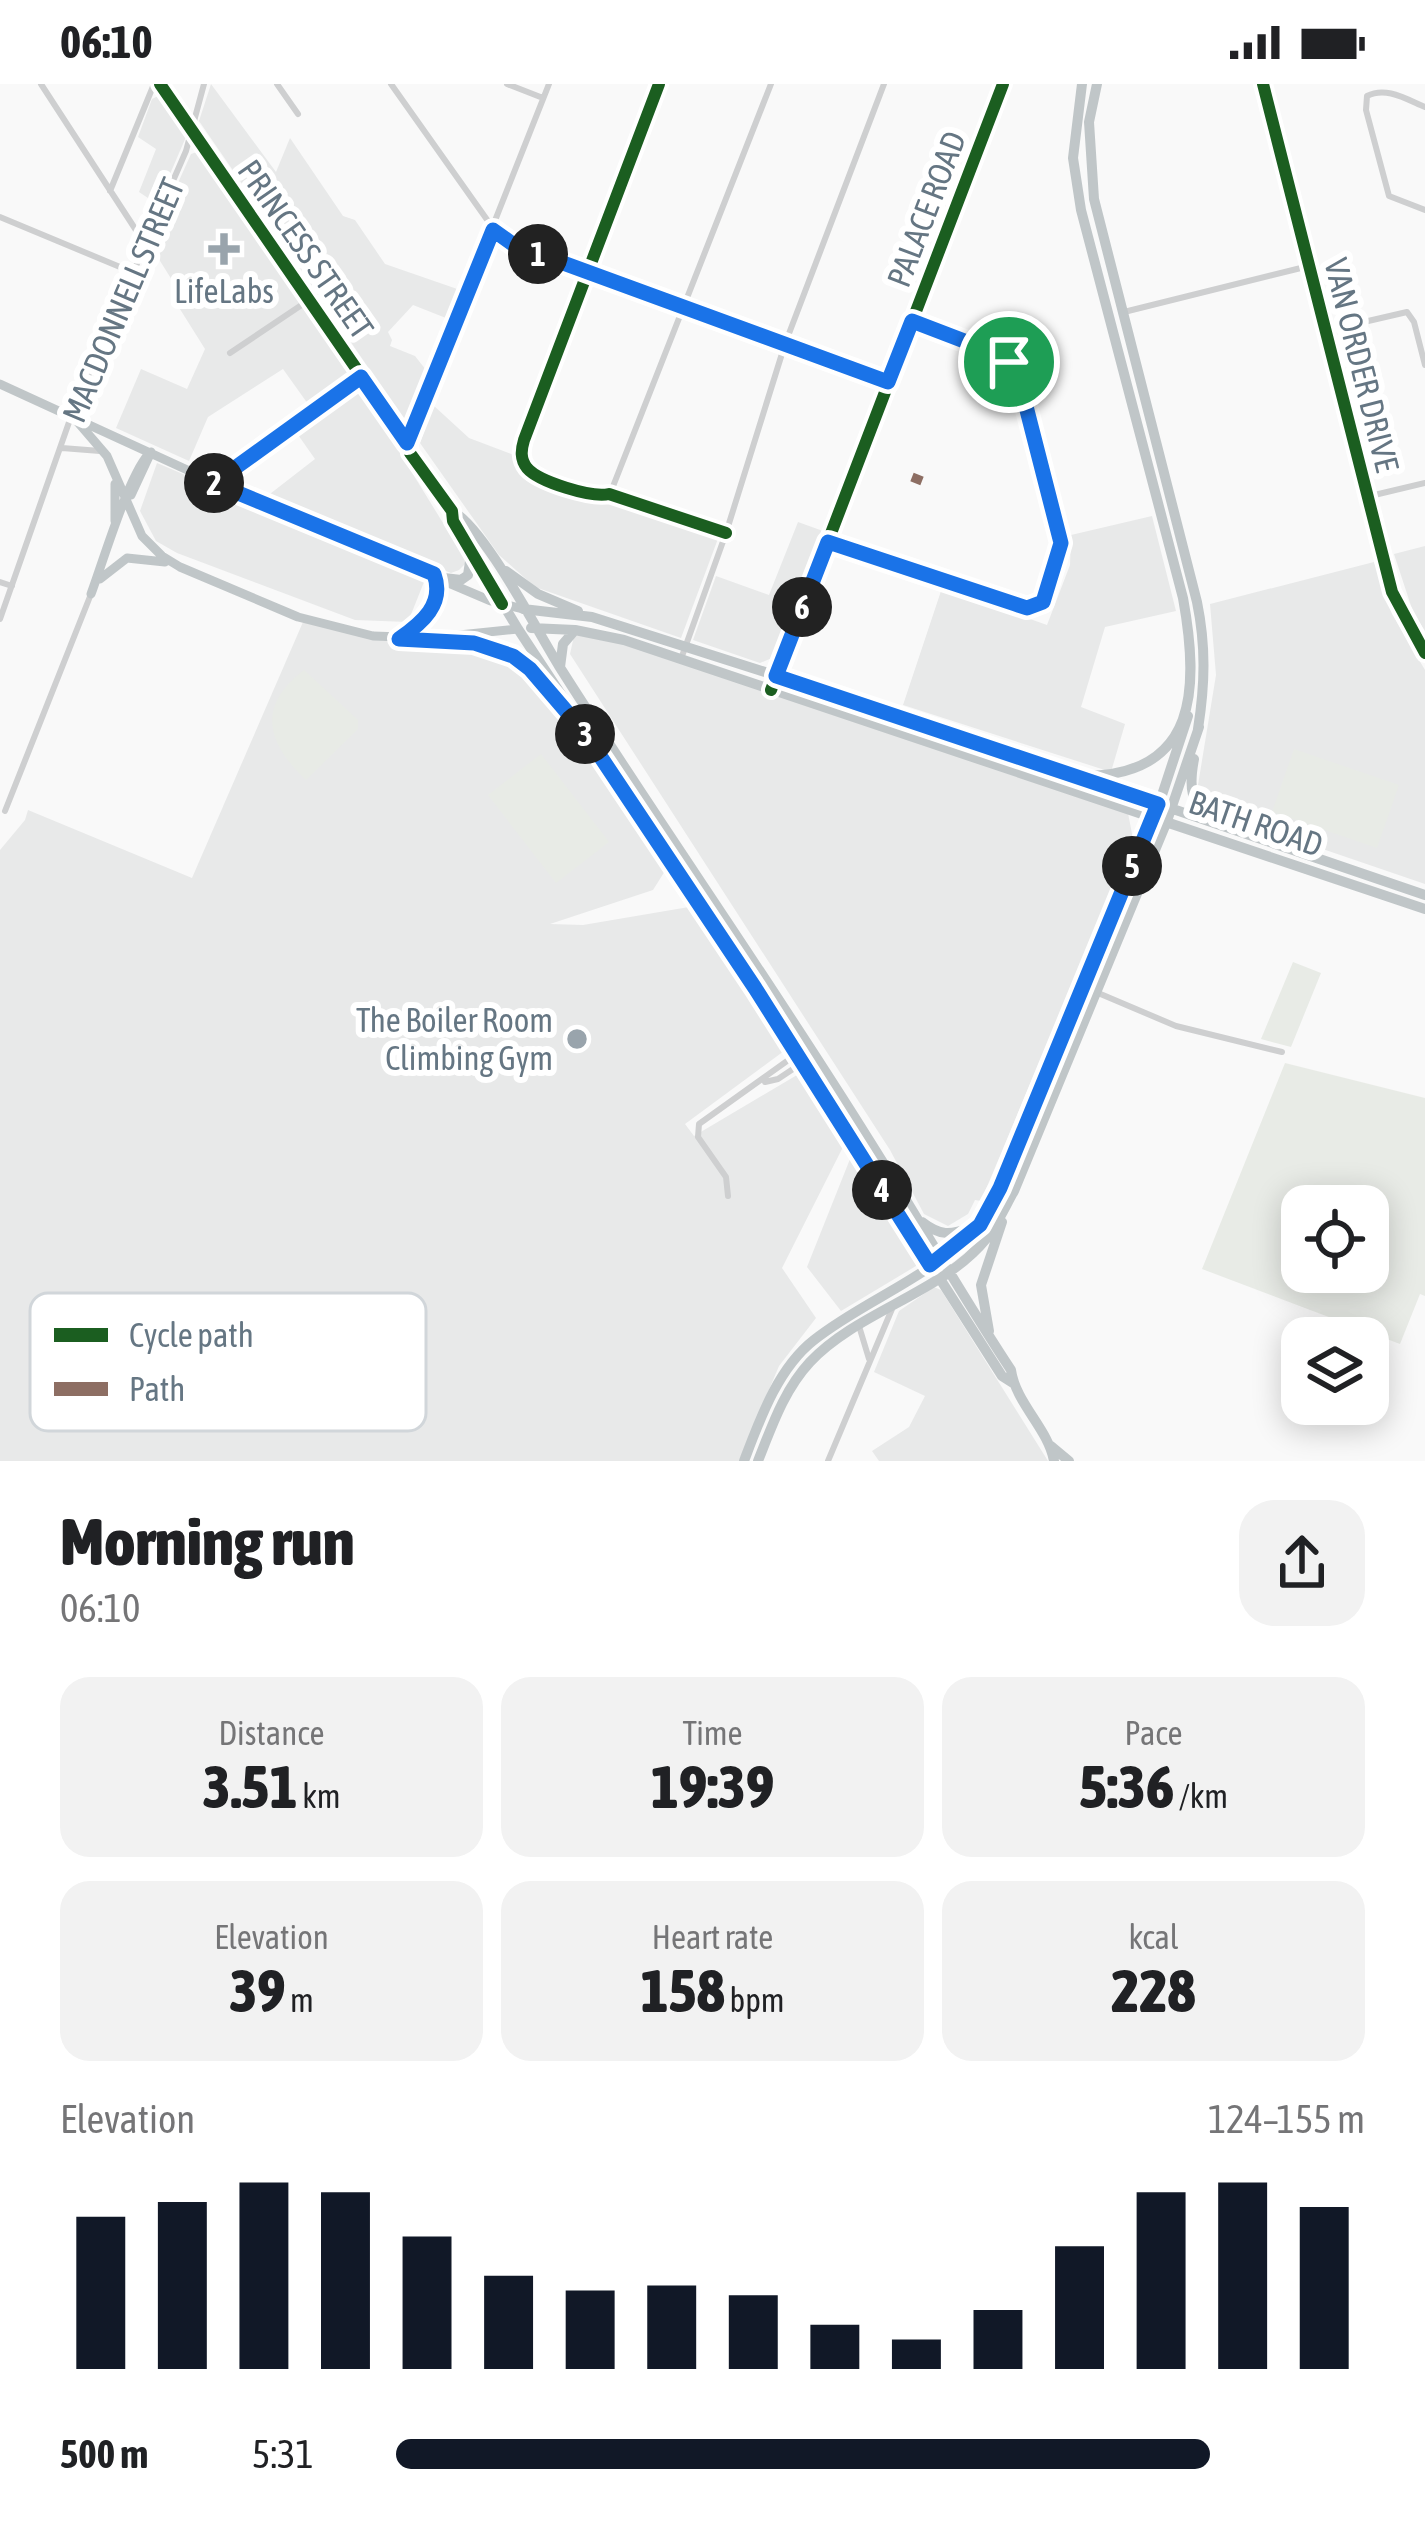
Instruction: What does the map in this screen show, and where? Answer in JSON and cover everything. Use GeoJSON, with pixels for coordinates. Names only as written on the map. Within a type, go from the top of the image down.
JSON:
{"type":"FeatureCollection","features":[{"type":"Feature","properties":{"kind":"main road","name":"PRINCESS STREET"},"geometry":{"type":"LineString","coordinates":[[157,84],[423,459],[423,468],[502,604],[914,1216],[935,1262]]}},
{"type":"Feature","properties":{"kind":"main road","name":"PALACE ROAD"},"geometry":{"type":"LineString","coordinates":[[771,690],[1003,84]]}},
{"type":"Feature","properties":{"kind":"main road"},"geometry":{"type":"LineString","coordinates":[[991,1340],[981,1285],[1188,716],[1192,644],[1184,598],[1081,210],[1073,158],[1082,84]]}},
{"type":"Feature","properties":{"kind":"main road"},"geometry":{"type":"LineString","coordinates":[[1097,84],[1089,122],[1094,199],[1205,643],[1205,685],[1191,777],[1194,802],[1206,814],[1245,834]]}},
{"type":"Feature","properties":{"kind":"main road"},"geometry":{"type":"LineString","coordinates":[[1101,288],[1111,306],[1124,312]]}},
{"type":"Feature","properties":{"kind":"main road"},"geometry":{"type":"LineString","coordinates":[[1114,339],[1124,312]]}},
{"type":"Feature","properties":{"kind":"main road"},"geometry":{"type":"LineString","coordinates":[[0,384],[214,483],[523,609]]}},
{"type":"Feature","properties":{"kind":"main road"},"geometry":{"type":"LineString","coordinates":[[73,416],[104,451],[149,545],[180,567]]}},
{"type":"Feature","properties":{"kind":"main road"},"geometry":{"type":"LineString","coordinates":[[91,594],[151,452]]}},
{"type":"Feature","properties":{"kind":"main road"},"geometry":{"type":"LineString","coordinates":[[113,467],[117,511],[113,537]]}},
{"type":"Feature","properties":{"kind":"main road","name":"PRINCESS STREET"},"geometry":{"type":"LineString","coordinates":[[452,511],[462,516],[488,550],[935,1262],[1011,1370],[1012,1383]]}},
{"type":"Feature","properties":{"kind":"main road"},"geometry":{"type":"LineString","coordinates":[[488,550],[518,582],[592,617]]}},
{"type":"Feature","properties":{"kind":"main road"},"geometry":{"type":"LineString","coordinates":[[439,576],[460,580],[468,575],[471,551]]}},
{"type":"Feature","properties":{"kind":"main road"},"geometry":{"type":"LineString","coordinates":[[91,594],[109,569],[140,556],[335,628],[399,639],[518,628]]}},
{"type":"Feature","properties":{"kind":"main road"},"geometry":{"type":"LineString","coordinates":[[399,639],[429,614],[439,576]]}},
{"type":"Feature","properties":{"kind":"main road","name":"BATH ROAD"},"geometry":{"type":"LineString","coordinates":[[523,609],[592,617],[771,690],[1170,815],[1425,909]]}},
{"type":"Feature","properties":{"kind":"main road","name":"BATH ROAD"},"geometry":{"type":"LineString","coordinates":[[518,628],[575,630],[776,676],[1076,776],[1155,810]]}},
{"type":"Feature","properties":{"kind":"main road"},"geometry":{"type":"LineString","coordinates":[[560,668],[563,644],[575,630]]}},
{"type":"Feature","properties":{"kind":"main road"},"geometry":{"type":"LineString","coordinates":[[430,638],[474,643],[513,656],[584,732]]}},
{"type":"Feature","properties":{"kind":"main road"},"geometry":{"type":"LineString","coordinates":[[1076,776],[1135,770],[1168,745],[1188,716]]}},
{"type":"Feature","properties":{"kind":"main road"},"geometry":{"type":"LineString","coordinates":[[758,1461],[784,1397],[815,1357],[980,1225],[1170,815],[1198,727]]}},
{"type":"Feature","properties":{"kind":"main road","name":"BATH ROAD"},"geometry":{"type":"LineString","coordinates":[[1170,815],[1245,834],[1425,895]]}},
{"type":"Feature","properties":{"kind":"main road"},"geometry":{"type":"LineString","coordinates":[[744,1461],[776,1388],[812,1341],[944,1274],[984,1242],[1013,1191]]}},
{"type":"Feature","properties":{"kind":"main road"},"geometry":{"type":"LineString","coordinates":[[914,1216],[937,1233],[952,1234],[980,1225]]}},
{"type":"Feature","properties":{"kind":"main road","name":"PRINCESS STREET"},"geometry":{"type":"LineString","coordinates":[[944,1274],[1002,1376],[1012,1383],[1052,1447],[1054,1461]]}},
{"type":"Feature","properties":{"kind":"main road","name":"PRINCESS STREET"},"geometry":{"type":"LineString","coordinates":[[1052,1447],[1069,1461]]}},
{"type":"Feature","properties":{"kind":"street"},"geometry":{"type":"LineString","coordinates":[[41,84],[145,244]]}},
{"type":"Feature","properties":{"kind":"street"},"geometry":{"type":"LineString","coordinates":[[110,191],[157,84]]}},
{"type":"Feature","properties":{"kind":"street","name":"MACDONNELL STREET"},"geometry":{"type":"LineString","coordinates":[[0,619],[73,416],[186,151],[204,84]]}},
{"type":"Feature","properties":{"kind":"street"},"geometry":{"type":"LineString","coordinates":[[277,84],[298,114]]}},
{"type":"Feature","properties":{"kind":"street"},"geometry":{"type":"LineString","coordinates":[[391,84],[493,230],[514,245],[888,382]]}},
{"type":"Feature","properties":{"kind":"street"},"geometry":{"type":"LineString","coordinates":[[507,84],[543,98]]}},
{"type":"Feature","properties":{"kind":"street"},"geometry":{"type":"LineString","coordinates":[[408,444],[549,84]]}},
{"type":"Feature","properties":{"kind":"street"},"geometry":{"type":"LineString","coordinates":[[659,84],[522,443],[523,459],[536,474],[590,495],[609,494],[726,533]]}},
{"type":"Feature","properties":{"kind":"street"},"geometry":{"type":"LineString","coordinates":[[609,494],[771,84]]}},
{"type":"Feature","properties":{"kind":"street"},"geometry":{"type":"LineString","coordinates":[[683,653],[784,344],[884,84]]}},
{"type":"Feature","properties":{"kind":"street","name":"VAN ORDER DRIVE"},"geometry":{"type":"LineString","coordinates":[[1263,84],[1392,592],[1425,653]]}},
{"type":"Feature","properties":{"kind":"street"},"geometry":{"type":"LineString","coordinates":[[1425,107],[1389,93],[1376,91],[1367,96],[1366,110],[1389,196],[1425,210]]}},
{"type":"Feature","properties":{"kind":"street"},"geometry":{"type":"LineString","coordinates":[[0,217],[132,272]]}},
{"type":"Feature","properties":{"kind":"street"},"geometry":{"type":"LineString","coordinates":[[1124,312],[1309,266]]}},
{"type":"Feature","properties":{"kind":"street"},"geometry":{"type":"LineString","coordinates":[[230,352],[309,299]]}},
{"type":"Feature","properties":{"kind":"street"},"geometry":{"type":"LineString","coordinates":[[1325,331],[1407,312],[1425,365]]}},
{"type":"Feature","properties":{"kind":"street"},"geometry":{"type":"LineString","coordinates":[[828,542],[1027,608],[1047,596],[1060,553],[1060,533],[1018,375],[993,352],[912,321]]}},
{"type":"Feature","properties":{"kind":"street"},"geometry":{"type":"LineString","coordinates":[[214,483],[361,377]]}},
{"type":"Feature","properties":{"kind":"street","name":"MACDONNELL STREET"},"geometry":{"type":"LineString","coordinates":[[62,448],[104,451]]}},
{"type":"Feature","properties":{"kind":"street"},"geometry":{"type":"LineString","coordinates":[[1366,497],[1425,483]]}},
{"type":"Feature","properties":{"kind":"street"},"geometry":{"type":"LineString","coordinates":[[0,582],[12,586]]}},
{"type":"Feature","properties":{"kind":"street"},"geometry":{"type":"LineString","coordinates":[[5,812],[91,594]]}},
{"type":"Feature","properties":{"kind":"street"},"geometry":{"type":"LineString","coordinates":[[1089,989],[1176,1026],[1282,1052]]}},
{"type":"Feature","properties":{"kind":"street"},"geometry":{"type":"LineString","coordinates":[[728,1196],[725,1177],[696,1130],[699,1124],[805,1054]]}},
{"type":"Feature","properties":{"kind":"street"},"geometry":{"type":"LineString","coordinates":[[828,1461],[896,1300]]}},
{"type":"Feature","properties":{"kind":"street"},"geometry":{"type":"LineString","coordinates":[[856,1320],[869,1363]]}},
{"type":"Feature","properties":{"kind":"shaded area"},"geometry":{"type":"Polygon","coordinates":[[[211,84],[276,172],[290,138],[343,216],[355,220],[385,264],[463,291],[451,320],[413,305],[388,332],[390,346],[415,356],[430,375],[409,427],[199,121],[211,84]]]}},
{"type":"Feature","properties":{"kind":"shaded area"},"geometry":{"type":"Polygon","coordinates":[[[158,96],[186,137],[157,204],[139,192],[156,149],[138,137],[152,99],[158,96]]]}},
{"type":"Feature","properties":{"kind":"shaded area"},"geometry":{"type":"Polygon","coordinates":[[[197,152],[349,375],[308,404],[283,369],[208,417],[189,461],[116,428],[141,369],[187,389],[205,349],[173,298],[177,288],[150,245],[191,154],[197,152]]]}},
{"type":"Feature","properties":{"kind":"shaded area"},"geometry":{"type":"Polygon","coordinates":[[[360,388],[467,562],[459,570],[451,573],[266,497],[315,459],[296,432],[360,388]]]}},
{"type":"Feature","properties":{"kind":"shaded area"},"geometry":{"type":"Polygon","coordinates":[[[433,405],[469,438],[514,455],[531,478],[588,500],[611,500],[719,536],[681,638],[535,587],[499,555],[420,443],[433,405]]]}},
{"type":"Feature","properties":{"kind":"shaded area"},"geometry":{"type":"Polygon","coordinates":[[[157,463],[426,577],[408,622],[355,620],[156,541],[140,511],[157,463]]]}},
{"type":"Feature","properties":{"kind":"shaded area"},"geometry":{"type":"Polygon","coordinates":[[[1152,516],[1176,611],[1105,627],[1081,707],[1125,724],[1111,772],[903,705],[942,588],[1047,625],[1070,565],[1071,535],[1152,516]]]}},
{"type":"Feature","properties":{"kind":"shaded area"},"geometry":{"type":"Polygon","coordinates":[[[798,522],[823,531],[772,658],[760,663],[693,640],[716,576],[769,595],[798,522]]]}},
{"type":"Feature","properties":{"kind":"shaded area"},"geometry":{"type":"Polygon","coordinates":[[[1425,546],[1425,631],[1413,612],[1394,554],[1425,546]]]}},
{"type":"Feature","properties":{"kind":"shaded area"},"geometry":{"type":"Polygon","coordinates":[[[1374,562],[1392,614],[1425,670],[1425,884],[1229,817],[1209,806],[1198,785],[1216,675],[1210,604],[1374,562]]]}},
{"type":"Feature","properties":{"kind":"shaded area"},"geometry":{"type":"Polygon","coordinates":[[[303,622],[361,635],[452,641],[505,654],[554,697],[670,863],[653,890],[550,924],[583,925],[689,907],[784,1051],[685,1124],[694,1136],[797,1075],[843,1147],[782,1268],[816,1318],[779,1366],[739,1461],[0,1461],[0,850],[28,810],[192,878],[303,622]]]}},
{"type":"Feature","properties":{"kind":"shaded area"},"geometry":{"type":"Polygon","coordinates":[[[574,636],[619,642],[1128,813],[1133,839],[981,1201],[975,1200],[968,1214],[948,1226],[924,1214],[890,1150],[570,654],[574,636]]]}},
{"type":"Feature","properties":{"kind":"shaded area"},"geometry":{"type":"Polygon","coordinates":[[[304,670],[358,720],[358,729],[306,780],[282,752],[272,725],[279,698],[304,670]]]}},
{"type":"Feature","properties":{"kind":"shaded area"},"geometry":{"type":"Polygon","coordinates":[[[1294,749],[1399,785],[1377,848],[1272,812],[1294,749]]]}},
{"type":"Feature","properties":{"kind":"shaded area"},"geometry":{"type":"Polygon","coordinates":[[[541,754],[609,842],[556,883],[488,795],[541,754]]]}},
{"type":"Feature","properties":{"kind":"shaded area"},"geometry":{"type":"Polygon","coordinates":[[[1293,962],[1321,973],[1291,1047],[1261,1039],[1293,962]]]}},
{"type":"Feature","properties":{"kind":"shaded area"},"geometry":{"type":"Polygon","coordinates":[[[1285,1063],[1425,1098],[1425,1296],[1420,1294],[1400,1344],[1389,1340],[1389,1317],[1329,1317],[1202,1269],[1285,1063]]]}},
{"type":"Feature","properties":{"kind":"shaded area"},"geometry":{"type":"Polygon","coordinates":[[[852,1154],[917,1261],[916,1266],[841,1311],[807,1267],[852,1154]]]}},
{"type":"Feature","properties":{"kind":"shaded area"},"geometry":{"type":"Polygon","coordinates":[[[934,1287],[941,1290],[1048,1461],[879,1461],[872,1451],[909,1427],[925,1396],[874,1372],[899,1311],[934,1287]]]}},
{"type":"Feature","properties":{"kind":"marked path"},"geometry":{"type":"LineString","coordinates":[[912,477],[922,481]]}},
{"type":"Feature","properties":{"kind":"cycle path"},"geometry":{"type":"LineString","coordinates":[[160,84],[409,445],[452,511],[453,521],[502,604]]}},
{"type":"Feature","properties":{"kind":"cycle path"},"geometry":{"type":"LineString","coordinates":[[659,84],[524,440],[522,458],[533,473],[554,483],[609,494],[726,533]]}},
{"type":"Feature","properties":{"kind":"cycle path"},"geometry":{"type":"LineString","coordinates":[[771,690],[1003,84]]}},
{"type":"Feature","properties":{"kind":"cycle path"},"geometry":{"type":"LineString","coordinates":[[1263,84],[1392,592],[1425,653]]}},
{"type":"Feature","properties":{"kind":"place","name":"LifeLabs"},"geometry":{"type":"Point","coordinates":[224,249]}},
{"type":"Feature","properties":{"kind":"place","name":"The Boiler Room Climbing Gym"},"geometry":{"type":"Point","coordinates":[577,1039]}},
{"type":"Feature","properties":{"kind":"route"},"geometry":{"type":"LineString","coordinates":[[493,230],[514,245],[888,382],[912,321],[1009,362],[1024,391],[1059,523],[1060,553],[1043,602],[1027,608],[828,542],[776,676],[1158,804],[1000,1188],[980,1225],[930,1265],[755,988],[584,732],[530,669],[513,656],[474,643],[399,639],[429,614],[439,590],[434,574],[214,483],[361,377],[407,443],[493,230]]}}]}
